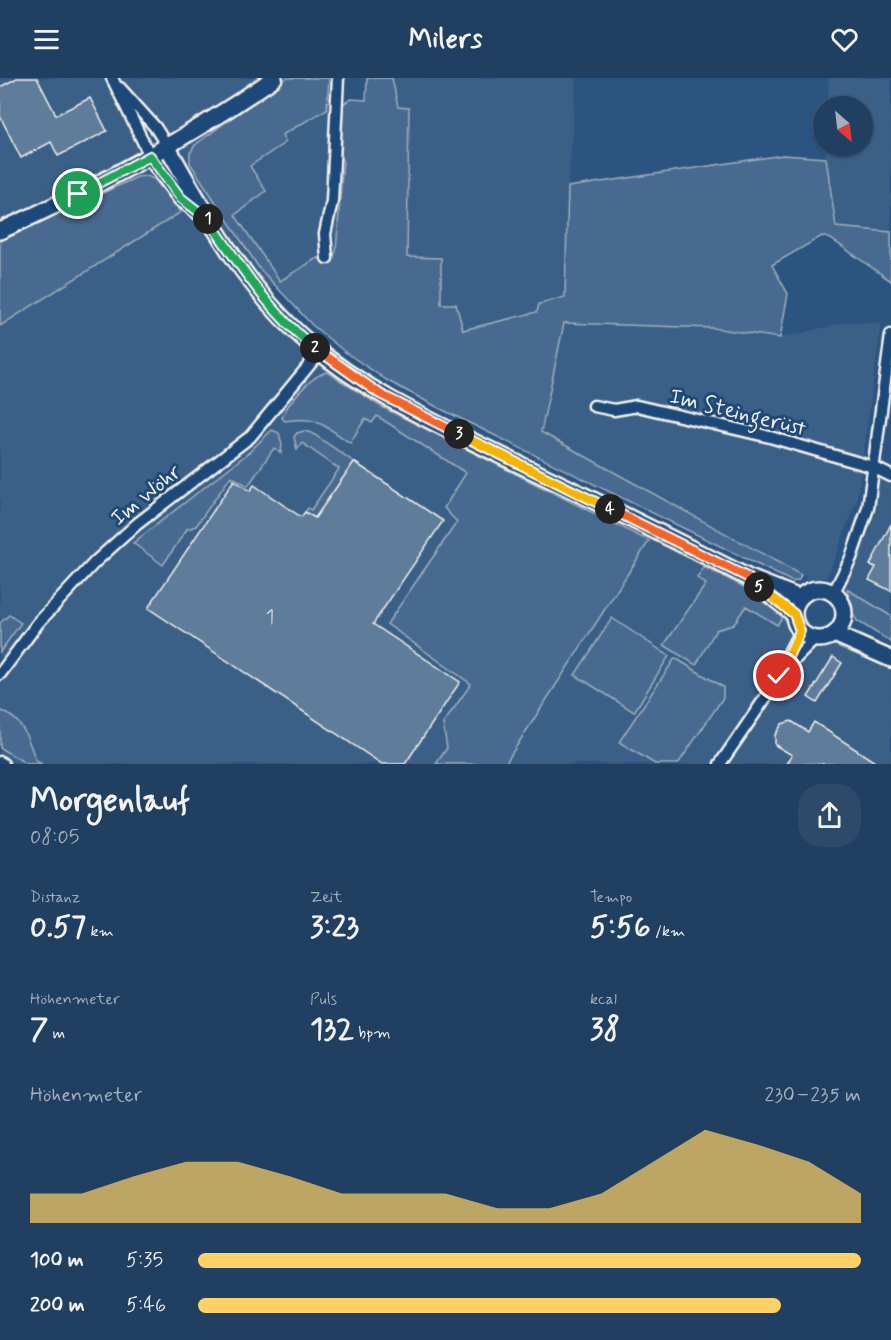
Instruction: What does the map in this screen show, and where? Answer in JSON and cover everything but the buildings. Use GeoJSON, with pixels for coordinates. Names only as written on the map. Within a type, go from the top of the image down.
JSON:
{"type":"FeatureCollection","features":[{"type":"Feature","properties":{"kind":"street"},"geometry":{"type":"LineString","coordinates":[[0,231],[150,156],[274,78]]}},
{"type":"Feature","properties":{"kind":"street"},"geometry":{"type":"LineString","coordinates":[[327,258],[325,234],[332,201],[338,78]]}},
{"type":"Feature","properties":{"kind":"street"},"geometry":{"type":"LineString","coordinates":[[113,81],[138,106],[167,146],[206,218],[262,293],[284,319],[320,352],[380,394],[414,412],[747,577],[800,598]]}},
{"type":"Feature","properties":{"kind":"street"},"geometry":{"type":"LineString","coordinates":[[113,81],[150,156],[181,198],[206,218]]}},
{"type":"Feature","properties":{"kind":"street"},"geometry":{"type":"LineString","coordinates":[[833,594],[865,522],[891,335]]}},
{"type":"Feature","properties":{"kind":"street","name":"Im Wöhr"},"geometry":{"type":"LineString","coordinates":[[0,674],[38,623],[95,562],[137,524],[250,437],[320,352]]}},
{"type":"Feature","properties":{"kind":"street","name":"Im Steingerüst"},"geometry":{"type":"LineString","coordinates":[[594,406],[614,410],[637,406],[770,437],[873,467],[891,476]]}},
{"type":"Feature","properties":{"kind":"street"},"geometry":{"type":"LineString","coordinates":[[747,577],[794,614],[800,631],[814,639],[827,638],[834,634],[843,620],[842,606],[833,594],[818,590],[800,598],[794,614]]}},
{"type":"Feature","properties":{"kind":"street"},"geometry":{"type":"LineString","coordinates":[[843,620],[891,658]]}},
{"type":"Feature","properties":{"kind":"street"},"geometry":{"type":"LineString","coordinates":[[720,764],[779,676],[800,631]]}},
{"type":"Feature","properties":{"kind":"street"},"geometry":{"type":"LineString","coordinates":[[834,634],[891,658]]}},
{"type":"Feature","properties":{"kind":"street"},"geometry":{"type":"LineString","coordinates":[[779,676],[814,639]]}},
{"type":"Feature","properties":{"kind":"shaded area"},"geometry":{"type":"Polygon","coordinates":[[[0,78],[111,78],[154,148],[0,223],[0,78]]]}},
{"type":"Feature","properties":{"kind":"shaded area"},"geometry":{"type":"Polygon","coordinates":[[[121,78],[266,78],[160,145],[121,78]]]}},
{"type":"Feature","properties":{"kind":"shaded area"},"geometry":{"type":"Polygon","coordinates":[[[276,78],[342,78],[337,159],[343,160],[336,251],[331,262],[281,281],[266,291],[165,151],[276,78]]]}},
{"type":"Feature","properties":{"kind":"shaded area"},"geometry":{"type":"Polygon","coordinates":[[[286,78],[329,78],[327,109],[282,135],[286,142],[250,166],[266,191],[235,215],[280,281],[317,258],[331,262],[336,251],[343,160],[337,159],[341,105],[351,99],[366,100],[367,78],[392,78],[398,107],[409,108],[407,257],[441,258],[441,304],[456,304],[463,330],[537,312],[539,304],[565,297],[568,187],[783,155],[826,158],[836,227],[891,232],[891,281],[831,239],[822,236],[772,265],[788,294],[780,338],[713,328],[564,323],[541,432],[801,575],[799,580],[793,582],[439,408],[388,381],[345,352],[312,325],[259,268],[190,163],[190,153],[195,145],[286,78]]]}},
{"type":"Feature","properties":{"kind":"shaded area"},"geometry":{"type":"Polygon","coordinates":[[[392,78],[576,78],[568,187],[565,297],[540,304],[537,312],[463,330],[441,305],[407,257],[409,108],[398,107],[392,78]]]}},
{"type":"Feature","properties":{"kind":"shaded area"},"geometry":{"type":"Polygon","coordinates":[[[829,78],[891,78],[891,232],[836,227],[826,156],[873,156],[873,96],[828,96],[829,78]]]}},
{"type":"Feature","properties":{"kind":"shaded area"},"geometry":{"type":"Polygon","coordinates":[[[157,156],[210,235],[258,299],[351,377],[746,577],[788,612],[794,628],[774,671],[714,764],[16,764],[0,754],[0,231],[157,156]]]}},
{"type":"Feature","properties":{"kind":"shaded area"},"geometry":{"type":"Polygon","coordinates":[[[147,176],[154,179],[181,212],[0,326],[0,241],[137,177],[147,176]]]}},
{"type":"Feature","properties":{"kind":"shaded area"},"geometry":{"type":"Polygon","coordinates":[[[847,322],[881,324],[857,500],[827,577],[812,581],[541,432],[564,323],[713,328],[780,338],[847,322]]]}},
{"type":"Feature","properties":{"kind":"shaded area"},"geometry":{"type":"Polygon","coordinates":[[[327,372],[382,407],[649,541],[505,764],[436,764],[447,748],[443,724],[471,684],[387,624],[457,522],[444,508],[466,473],[377,416],[372,423],[365,419],[350,443],[320,423],[305,420],[285,421],[282,418],[284,412],[294,398],[314,378],[327,372]]]}},
{"type":"Feature","properties":{"kind":"shaded area"},"geometry":{"type":"Polygon","coordinates":[[[272,430],[279,433],[282,444],[281,453],[274,448],[248,486],[231,476],[196,526],[187,529],[163,565],[133,543],[247,454],[272,430]]]}},
{"type":"Feature","properties":{"kind":"shaded area"},"geometry":{"type":"Polygon","coordinates":[[[304,431],[312,433],[354,462],[315,518],[305,512],[308,508],[311,510],[339,469],[302,443],[297,450],[294,437],[297,433],[304,431]]]}},
{"type":"Feature","properties":{"kind":"shaded area"},"geometry":{"type":"Polygon","coordinates":[[[875,471],[891,480],[891,616],[843,586],[875,471]]]}},
{"type":"Feature","properties":{"kind":"shaded area"},"geometry":{"type":"Polygon","coordinates":[[[704,567],[753,591],[781,609],[783,616],[777,625],[746,606],[733,625],[716,630],[696,665],[664,645],[706,584],[697,578],[704,567]]]}},
{"type":"Feature","properties":{"kind":"shaded area"},"geometry":{"type":"Polygon","coordinates":[[[847,589],[891,616],[891,642],[857,621],[852,612],[847,589]]]}},
{"type":"Feature","properties":{"kind":"shaded area"},"geometry":{"type":"Polygon","coordinates":[[[9,615],[21,623],[0,652],[0,623],[9,615]]]}},
{"type":"Feature","properties":{"kind":"shaded area"},"geometry":{"type":"Polygon","coordinates":[[[612,618],[669,656],[634,712],[575,675],[612,618]]]}},
{"type":"Feature","properties":{"kind":"shaded area"},"geometry":{"type":"Polygon","coordinates":[[[834,634],[891,663],[891,764],[722,764],[778,677],[815,638],[834,634]]]}},
{"type":"Feature","properties":{"kind":"shaded area"},"geometry":{"type":"Polygon","coordinates":[[[675,658],[723,687],[723,698],[678,764],[655,764],[619,742],[675,658]]]}},
{"type":"Feature","properties":{"kind":"shaded area"},"geometry":{"type":"Polygon","coordinates":[[[0,710],[20,725],[36,761],[42,764],[27,764],[0,748],[0,710]]]}},
{"type":"Feature","properties":{"kind":"route"},"geometry":{"type":"LineString","coordinates":[[78,194],[150,156],[181,198],[206,218],[239,264],[284,319],[310,344],[353,376],[414,412],[747,577],[794,614],[795,623],[800,631],[779,676]]}}]}
